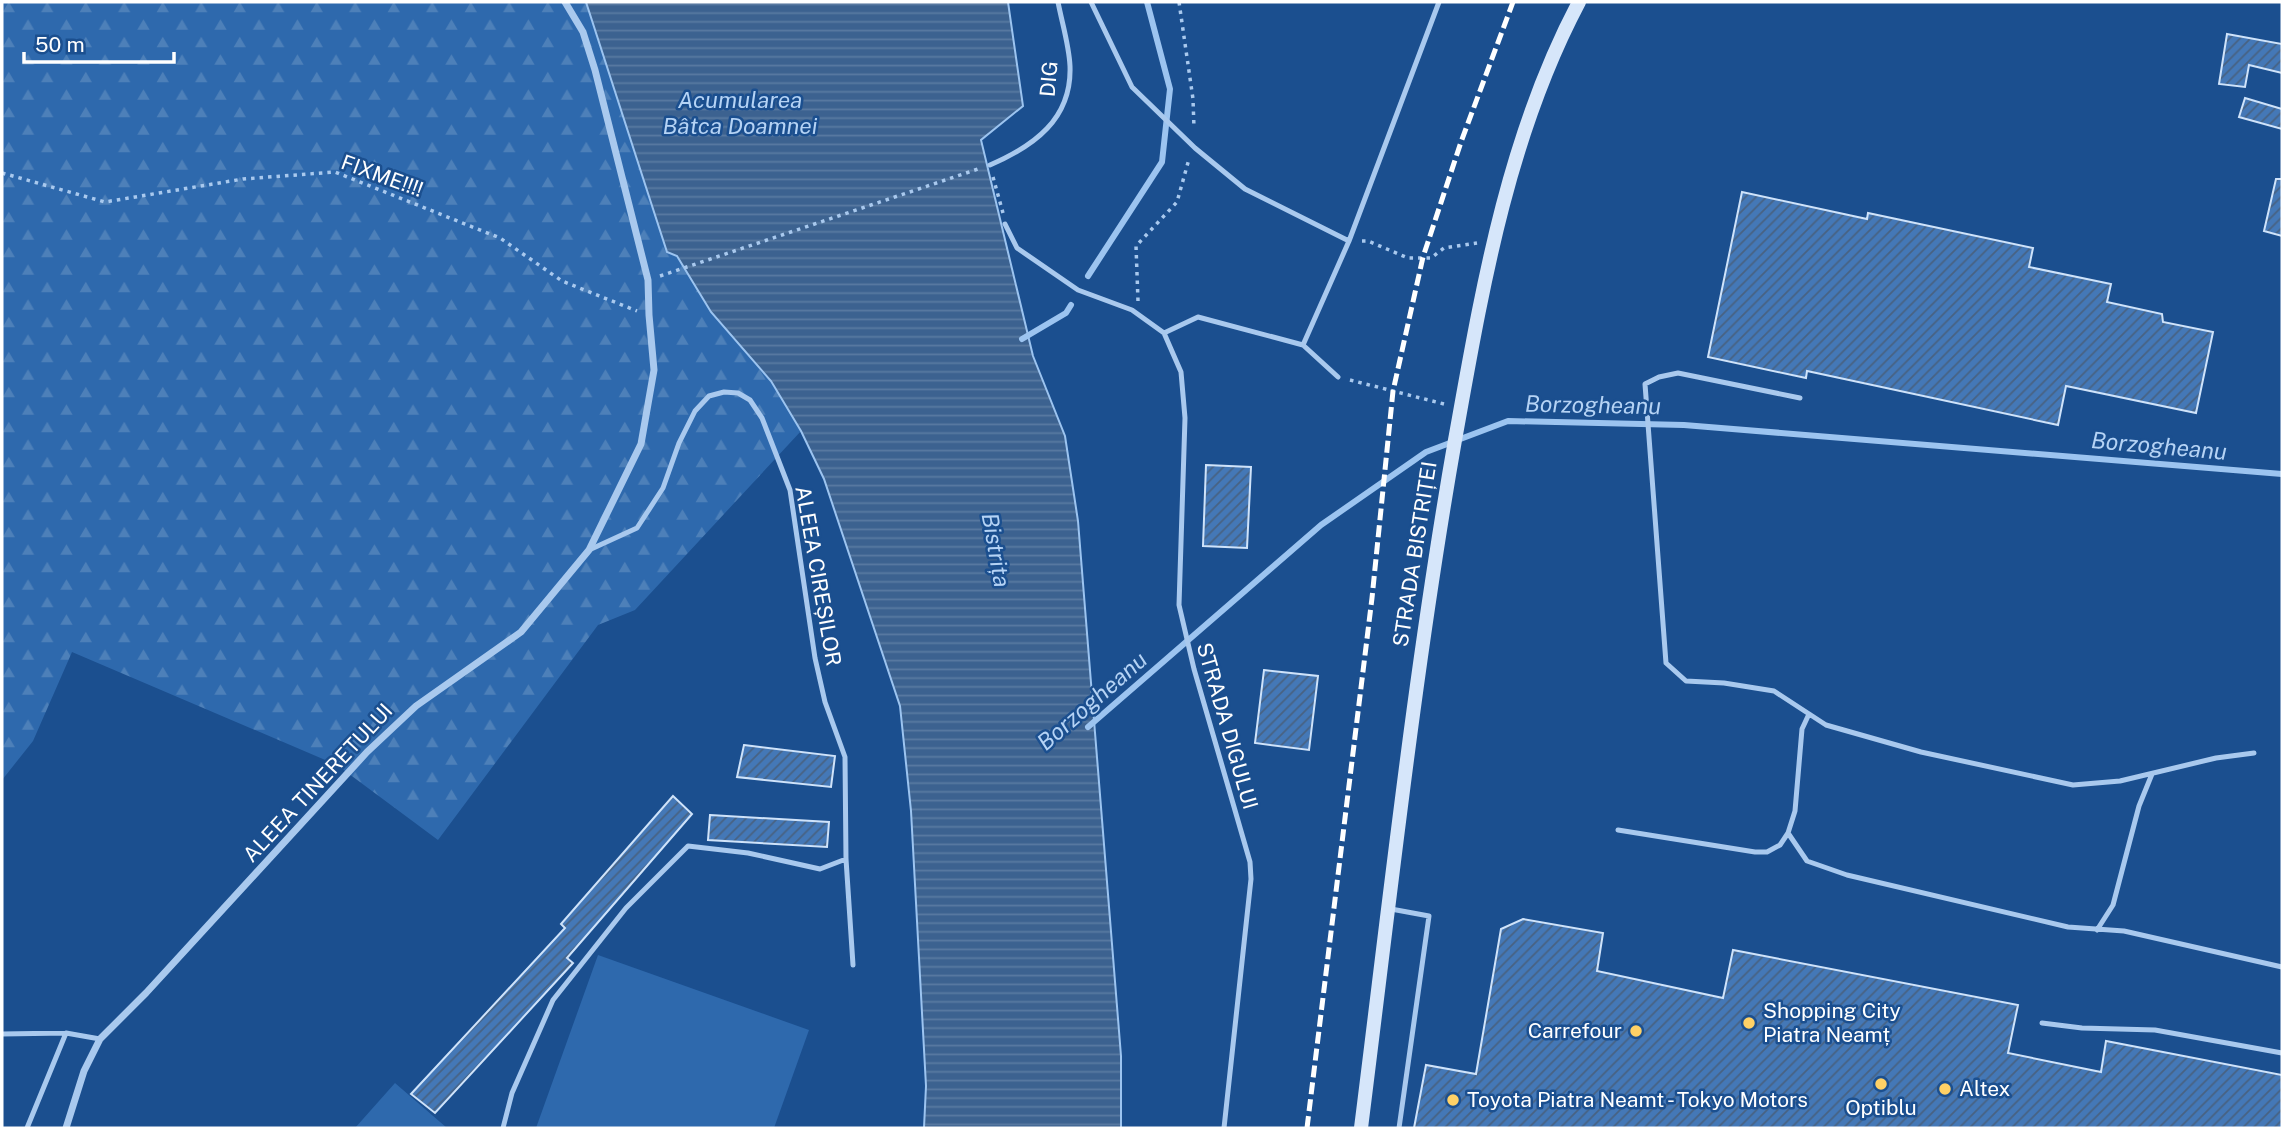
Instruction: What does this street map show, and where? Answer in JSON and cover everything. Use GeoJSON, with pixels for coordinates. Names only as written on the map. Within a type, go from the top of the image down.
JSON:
{"type":"FeatureCollection","features":[{"type":"Feature","properties":{"kind":"main road","name":"STRADA BISTRIȚEI"},"geometry":{"type":"LineString","coordinates":[[1361,1128],[1420,659],[1447,487],[1493,240],[1516,152],[1537,93],[1579,2]]}},
{"type":"Feature","properties":{"kind":"street","name":"ALEEA TINERETULUI"},"geometry":{"type":"LineString","coordinates":[[66,1128],[84,1071],[100,1039],[146,993],[367,751],[416,706],[521,632],[589,550],[641,444],[654,370],[648,280],[595,70],[583,32],[565,2]]}},
{"type":"Feature","properties":{"kind":"lane","name":"DIG"},"geometry":{"type":"LineString","coordinates":[[990,165],[1012,156],[1049,127],[1061,113],[1068,96],[1070,65],[1058,2]]}},
{"type":"Feature","properties":{"kind":"lane"},"geometry":{"type":"LineString","coordinates":[[1091,2],[1132,87],[1195,148],[1245,189],[1349,241]]}},
{"type":"Feature","properties":{"kind":"lane"},"geometry":{"type":"LineString","coordinates":[[1303,345],[1349,241],[1439,2]]}},
{"type":"Feature","properties":{"kind":"lane"},"geometry":{"type":"LineString","coordinates":[[1005,224],[1017,248],[1037,262],[1078,290],[1136,313],[1164,333],[1198,317],[1303,345],[1338,377]]}},
{"type":"Feature","properties":{"kind":"lane","name":"STRADA DIGULUI"},"geometry":{"type":"LineString","coordinates":[[1164,333],[1181,372],[1185,418],[1179,605],[1194,669],[1250,862],[1251,879],[1224,1128]]}},
{"type":"Feature","properties":{"kind":"lane"},"geometry":{"type":"LineString","coordinates":[[1800,398],[1678,373],[1659,377],[1645,384],[1666,663],[1686,681],[1724,683],[1774,691],[1826,725],[1921,752],[2073,785],[2120,782],[2216,758],[2254,753]]}},
{"type":"Feature","properties":{"kind":"lane","name":"ALEEA CIREȘILOR"},"geometry":{"type":"LineString","coordinates":[[589,550],[637,528],[663,488],[679,443],[695,411],[709,396],[724,392],[737,393],[750,400],[762,418],[790,490],[815,658],[825,702],[845,757],[846,859],[853,965]]}},
{"type":"Feature","properties":{"kind":"lane"},"geometry":{"type":"LineString","coordinates":[[1618,830],[1755,852],[1767,852],[1780,845],[1788,833],[1795,811],[1802,729],[1809,714]]}},
{"type":"Feature","properties":{"kind":"lane"},"geometry":{"type":"LineString","coordinates":[[2097,930],[2113,905],[2139,806],[2152,774]]}},
{"type":"Feature","properties":{"kind":"lane"},"geometry":{"type":"LineString","coordinates":[[1788,833],[1807,861],[1847,875],[2068,927],[2124,931],[2282,967]]}},
{"type":"Feature","properties":{"kind":"lane"},"geometry":{"type":"LineString","coordinates":[[503,1128],[512,1093],[552,999],[626,908],[688,846],[748,853],[820,869],[846,859]]}},
{"type":"Feature","properties":{"kind":"lane"},"geometry":{"type":"LineString","coordinates":[[1389,908],[1429,916],[1399,1128]]}},
{"type":"Feature","properties":{"kind":"lane"},"geometry":{"type":"LineString","coordinates":[[2042,1023],[2082,1028],[2155,1030],[2282,1053]]}},
{"type":"Feature","properties":{"kind":"lane"},"geometry":{"type":"LineString","coordinates":[[2,1034],[66,1033],[100,1039]]}},
{"type":"Feature","properties":{"kind":"lane"},"geometry":{"type":"LineString","coordinates":[[27,1128],[66,1033]]}},
{"type":"Feature","properties":{"kind":"path"},"geometry":{"type":"LineString","coordinates":[[1136,313],[1139,295],[1136,246],[1177,202],[1187,162],[1195,148],[1193,99],[1179,2]]}},
{"type":"Feature","properties":{"kind":"path"},"geometry":{"type":"LineString","coordinates":[[648,280],[990,165],[1005,224]]}},
{"type":"Feature","properties":{"kind":"path","name":"FIXME!!!!"},"geometry":{"type":"LineString","coordinates":[[2,173],[105,202],[243,179],[335,172],[500,237],[562,281],[649,315]]}},
{"type":"Feature","properties":{"kind":"path"},"geometry":{"type":"LineString","coordinates":[[1349,241],[1368,241],[1408,257],[1431,258],[1444,248],[1493,240]]}},
{"type":"Feature","properties":{"kind":"path"},"geometry":{"type":"LineString","coordinates":[[1338,377],[1461,408]]}},
{"type":"Feature","properties":{"kind":"green space"},"geometry":{"type":"Polygon","coordinates":[[[2,2],[585,2],[596,21],[678,257],[711,312],[771,381],[801,431],[635,610],[598,625],[438,840],[337,765],[72,652],[33,741],[2,780],[2,2]]]}},
{"type":"Feature","properties":{"kind":"green space"},"geometry":{"type":"Polygon","coordinates":[[[598,955],[809,1030],[774,1128],[536,1128],[598,955]]]}},
{"type":"Feature","properties":{"kind":"green space"},"geometry":{"type":"Polygon","coordinates":[[[395,1083],[447,1128],[355,1128],[395,1083]]]}},
{"type":"Feature","properties":{"kind":"water"},"geometry":{"type":"Polygon","coordinates":[[[586,2],[1008,2],[1023,106],[981,140],[1033,356],[1065,436],[1078,521],[1121,1056],[1121,1128],[924,1128],[926,1086],[911,811],[900,706],[824,479],[801,431],[771,381],[711,312],[677,256],[667,252],[586,2]]]}},
{"type":"Feature","properties":{"kind":"building"},"geometry":{"type":"Polygon","coordinates":[[[2227,34],[2282,44],[2282,73],[2249,65],[2245,87],[2219,84],[2227,34]]]}},
{"type":"Feature","properties":{"kind":"building"},"geometry":{"type":"Polygon","coordinates":[[[2245,98],[2282,109],[2282,129],[2239,117],[2245,98]]]}},
{"type":"Feature","properties":{"kind":"building"},"geometry":{"type":"Polygon","coordinates":[[[2276,179],[2282,179],[2282,236],[2264,231],[2276,179]]]}},
{"type":"Feature","properties":{"kind":"building"},"geometry":{"type":"Polygon","coordinates":[[[1742,192],[1867,219],[1868,213],[2033,248],[2029,267],[2111,284],[2107,302],[2162,314],[2163,322],[2213,332],[2196,413],[2066,386],[2058,425],[1807,371],[1806,378],[1708,357],[1742,192]]]}},
{"type":"Feature","properties":{"kind":"building"},"geometry":{"type":"Polygon","coordinates":[[[1206,465],[1251,467],[1247,548],[1203,546],[1206,465]]]}},
{"type":"Feature","properties":{"kind":"building"},"geometry":{"type":"Polygon","coordinates":[[[1264,670],[1318,676],[1309,750],[1255,743],[1264,670]]]}},
{"type":"Feature","properties":{"kind":"building"},"geometry":{"type":"Polygon","coordinates":[[[744,745],[835,756],[831,787],[737,777],[744,745]]]}},
{"type":"Feature","properties":{"kind":"building"},"geometry":{"type":"Polygon","coordinates":[[[673,796],[692,814],[567,958],[573,963],[435,1113],[411,1094],[565,928],[561,924],[673,796]]]}},
{"type":"Feature","properties":{"kind":"building"},"geometry":{"type":"Polygon","coordinates":[[[710,815],[829,822],[827,847],[708,840],[710,815]]]}},
{"type":"Feature","properties":{"kind":"building","name":"Shopping City Piatra Neamț"},"geometry":{"type":"Polygon","coordinates":[[[1523,919],[1603,933],[1597,971],[1723,998],[1733,950],[2018,1005],[2008,1053],[2101,1072],[2106,1041],[2282,1075],[2282,1128],[1414,1128],[1426,1065],[1476,1074],[1501,929],[1523,919]]]}},
{"type":"Feature","properties":{"kind":"waterway"},"geometry":{"type":"LineString","coordinates":[[1088,276],[1162,162],[1170,89],[1147,2]]}},
{"type":"Feature","properties":{"kind":"waterway"},"geometry":{"type":"LineString","coordinates":[[1022,339],[1066,313],[1071,305]]}},
{"type":"Feature","properties":{"kind":"waterway","name":"Borzogheanu"},"geometry":{"type":"LineString","coordinates":[[1088,727],[1321,525],[1426,452],[1508,421],[1684,425],[2282,474]]}},
{"type":"Feature","properties":{"kind":"railway"},"geometry":{"type":"LineString","coordinates":[[1307,1128],[1372,598],[1393,391],[1423,257],[1461,142],[1513,2]]}},
{"type":"Feature","properties":{"kind":"place","name":"Shopping City Piatra Neamț"},"geometry":{"type":"Point","coordinates":[1749,1023]}},
{"type":"Feature","properties":{"kind":"place","name":"Carrefour"},"geometry":{"type":"Point","coordinates":[1636,1031]}},
{"type":"Feature","properties":{"kind":"place","name":"Optiblu"},"geometry":{"type":"Point","coordinates":[1881,1084]}},
{"type":"Feature","properties":{"kind":"place","name":"Altex"},"geometry":{"type":"Point","coordinates":[1945,1089]}},
{"type":"Feature","properties":{"kind":"place","name":"Toyota Piatra Neamt - Tokyo Motors"},"geometry":{"type":"Point","coordinates":[1453,1100]}},
{"type":"Feature","properties":{"kind":"water label","name":"Acumularea Bâtca Doamnei"},"geometry":{"type":"Point","coordinates":[740,113]}},
{"type":"Feature","properties":{"kind":"water label","name":"Bistrița"},"geometry":{"type":"Point","coordinates":[996,550]}}]}
